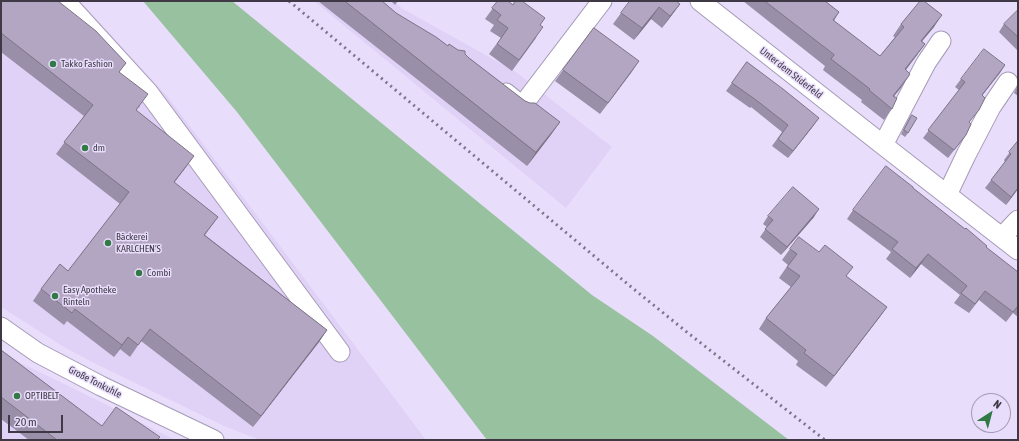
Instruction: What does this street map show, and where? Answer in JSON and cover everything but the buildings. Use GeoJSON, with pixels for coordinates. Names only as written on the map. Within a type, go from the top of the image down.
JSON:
{"type":"FeatureCollection","features":[{"type":"Feature","properties":{"kind":"street"},"geometry":{"type":"LineString","coordinates":[[65,1],[148,92],[340,352]]}},
{"type":"Feature","properties":{"kind":"street"},"geometry":{"type":"LineString","coordinates":[[491,82],[522,106],[602,1]]}},
{"type":"Feature","properties":{"kind":"street","name":"Unter dem Stiderfeld"},"geometry":{"type":"LineString","coordinates":[[700,1],[1018,250]]}},
{"type":"Feature","properties":{"kind":"street"},"geometry":{"type":"LineString","coordinates":[[883,145],[926,63],[942,41]]}},
{"type":"Feature","properties":{"kind":"street"},"geometry":{"type":"LineString","coordinates":[[947,195],[991,107],[1008,82]]}},
{"type":"Feature","properties":{"kind":"street"},"geometry":{"type":"LineString","coordinates":[[1002,237],[1018,220]]}},
{"type":"Feature","properties":{"kind":"street","name":"Große Tonkuhle"},"geometry":{"type":"LineString","coordinates":[[1,327],[38,353],[101,386],[214,440]]}},
{"type":"Feature","properties":{"kind":"shaded area"},"geometry":{"type":"Polygon","coordinates":[[[1,1],[80,1],[167,96],[426,440],[260,440],[224,426],[94,363],[64,347],[1,307],[1,1]]]}},
{"type":"Feature","properties":{"kind":"shaded area"},"geometry":{"type":"Polygon","coordinates":[[[314,1],[393,1],[403,9],[516,72],[612,147],[566,208],[314,1]]]}},
{"type":"Feature","properties":{"kind":"shaded area"},"geometry":{"type":"Polygon","coordinates":[[[1,350],[19,362],[175,440],[1,440],[1,350]]]}},
{"type":"Feature","properties":{"kind":"green space"},"geometry":{"type":"Polygon","coordinates":[[[143,1],[232,1],[592,295],[653,336],[789,440],[487,440],[237,112],[143,1]]]}},
{"type":"Feature","properties":{"kind":"railway"},"geometry":{"type":"LineString","coordinates":[[289,1],[630,286],[825,440]]}},
{"type":"Feature","properties":{"kind":"place","name":"Takko Fashion"},"geometry":{"type":"Point","coordinates":[53,64]}},
{"type":"Feature","properties":{"kind":"place","name":"dm"},"geometry":{"type":"Point","coordinates":[85,148]}},
{"type":"Feature","properties":{"kind":"place","name":"Bäckerei KARLCHEN'S"},"geometry":{"type":"Point","coordinates":[108,243]}},
{"type":"Feature","properties":{"kind":"place","name":"Combi"},"geometry":{"type":"Point","coordinates":[139,273]}},
{"type":"Feature","properties":{"kind":"place","name":"Easy Apotheke Rinteln"},"geometry":{"type":"Point","coordinates":[55,296]}},
{"type":"Feature","properties":{"kind":"place","name":"OPTIBELT"},"geometry":{"type":"Point","coordinates":[17,396]}}]}
